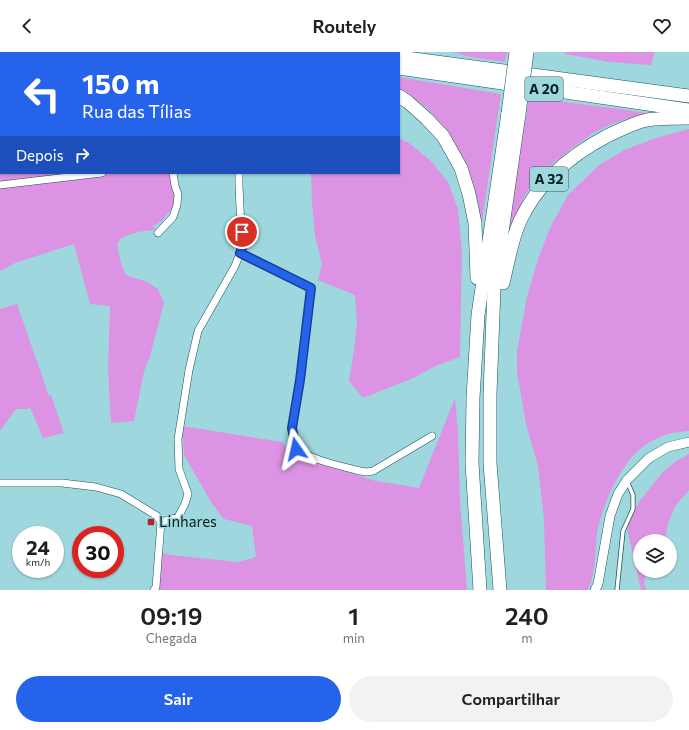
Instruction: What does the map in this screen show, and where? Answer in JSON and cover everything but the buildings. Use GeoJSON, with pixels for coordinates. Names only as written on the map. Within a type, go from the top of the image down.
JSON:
{"type":"FeatureCollection","features":[{"type":"Feature","properties":{"kind":"highway"},"geometry":{"type":"LineString","coordinates":[[437,52],[457,64]]}},
{"type":"Feature","properties":{"kind":"highway","name":"A 32"},"geometry":{"type":"LineString","coordinates":[[500,590],[490,463],[490,394],[494,288],[513,114],[516,52]]}},
{"type":"Feature","properties":{"kind":"highway","name":"A 32"},"geometry":{"type":"LineString","coordinates":[[478,315],[513,114],[527,52]]}},
{"type":"Feature","properties":{"kind":"highway","name":"A 20"},"geometry":{"type":"LineString","coordinates":[[400,57],[689,96]]}},
{"type":"Feature","properties":{"kind":"highway","name":"A 20"},"geometry":{"type":"LineString","coordinates":[[400,68],[689,110]]}},
{"type":"Feature","properties":{"kind":"highway","name":"A 32"},"geometry":{"type":"LineString","coordinates":[[400,97],[427,119],[443,136],[461,168],[469,194],[475,223],[478,315],[473,398],[472,463],[480,590]]}},
{"type":"Feature","properties":{"kind":"highway","name":"A 32"},"geometry":{"type":"LineString","coordinates":[[493,324],[513,239],[519,222],[528,206],[555,172],[570,159],[590,146],[634,124],[647,120],[689,118]]}},
{"type":"Feature","properties":{"kind":"street"},"geometry":{"type":"LineString","coordinates":[[0,185],[94,174]]}},
{"type":"Feature","properties":{"kind":"street"},"geometry":{"type":"LineString","coordinates":[[158,233],[173,217],[177,205],[178,194],[174,186],[173,174]]}},
{"type":"Feature","properties":{"kind":"street"},"geometry":{"type":"LineString","coordinates":[[161,522],[178,517],[186,504],[188,494],[179,469],[178,439],[189,370],[198,331],[235,266],[242,248],[239,174]]}},
{"type":"Feature","properties":{"kind":"street"},"geometry":{"type":"LineString","coordinates":[[240,253],[311,288],[300,380],[292,428],[296,449],[315,459],[366,472],[373,471],[432,436]]}},
{"type":"Feature","properties":{"kind":"street"},"geometry":{"type":"LineString","coordinates":[[595,590],[598,584],[610,516],[618,494],[627,480],[649,458],[668,447],[689,442]]}},
{"type":"Feature","properties":{"kind":"street"},"geometry":{"type":"LineString","coordinates":[[0,484],[62,483],[96,487],[122,494],[157,516],[161,522],[156,587],[154,590]]}},
{"type":"Feature","properties":{"kind":"lane"},"geometry":{"type":"LineString","coordinates":[[617,590],[623,531],[633,508],[633,494],[627,480]]}},
{"type":"Feature","properties":{"kind":"shaded area"},"geometry":{"type":"Polygon","coordinates":[[[452,52],[507,52],[505,62],[471,57],[452,52]]]}},
{"type":"Feature","properties":{"kind":"shaded area"},"geometry":{"type":"Polygon","coordinates":[[[564,52],[655,52],[651,65],[609,62],[566,54],[564,52]]]}},
{"type":"Feature","properties":{"kind":"shaded area"},"geometry":{"type":"Polygon","coordinates":[[[400,77],[501,94],[481,228],[463,164],[448,131],[426,107],[400,89],[400,77]]]}},
{"type":"Feature","properties":{"kind":"shaded area"},"geometry":{"type":"Polygon","coordinates":[[[529,97],[648,113],[614,123],[593,133],[572,148],[545,170],[525,195],[512,225],[509,225],[529,97]]]}},
{"type":"Feature","properties":{"kind":"shaded area"},"geometry":{"type":"Polygon","coordinates":[[[689,129],[689,431],[676,432],[657,438],[639,450],[620,473],[610,493],[599,523],[594,569],[588,590],[546,590],[544,520],[538,466],[526,424],[517,372],[517,351],[527,297],[538,259],[551,226],[568,195],[598,166],[624,150],[656,138],[689,129]]]}},
{"type":"Feature","properties":{"kind":"shaded area"},"geometry":{"type":"Polygon","coordinates":[[[400,138],[409,143],[431,161],[448,182],[458,209],[462,251],[460,357],[363,398],[349,381],[357,323],[355,295],[318,280],[322,264],[315,236],[311,174],[400,174],[400,138]]]}},
{"type":"Feature","properties":{"kind":"shaded area"},"geometry":{"type":"Polygon","coordinates":[[[0,174],[170,174],[174,190],[174,206],[162,221],[153,226],[156,230],[137,232],[121,238],[117,245],[121,263],[126,275],[145,281],[158,289],[164,303],[150,356],[144,372],[134,421],[111,423],[108,369],[110,306],[90,304],[74,244],[15,263],[0,271],[0,174]]]}},
{"type":"Feature","properties":{"kind":"shaded area"},"geometry":{"type":"Polygon","coordinates":[[[17,304],[49,396],[51,395],[64,433],[43,438],[30,407],[27,409],[16,409],[0,431],[0,309],[17,304]]]}},
{"type":"Feature","properties":{"kind":"shaded area"},"geometry":{"type":"Polygon","coordinates":[[[455,398],[458,433],[460,501],[467,590],[158,590],[158,552],[171,555],[238,562],[256,557],[252,526],[224,519],[211,502],[184,455],[182,426],[282,442],[292,454],[376,481],[419,488],[455,398]]]}},
{"type":"Feature","properties":{"kind":"shaded area"},"geometry":{"type":"Polygon","coordinates":[[[689,454],[689,490],[675,506],[668,524],[666,534],[633,534],[633,555],[627,528],[631,517],[639,502],[661,474],[676,461],[689,454]]]}},
{"type":"Feature","properties":{"kind":"shaded area"},"geometry":{"type":"Polygon","coordinates":[[[638,578],[645,578],[644,584],[647,590],[642,590],[638,578]]]}},
{"type":"Feature","properties":{"kind":"place","name":"Linhares"},"geometry":{"type":"Point","coordinates":[151,522]}},
{"type":"Feature","properties":{"kind":"route"},"geometry":{"type":"LineString","coordinates":[[242,232],[242,248],[240,253],[311,288],[300,380],[292,428],[296,449]]}}]}
